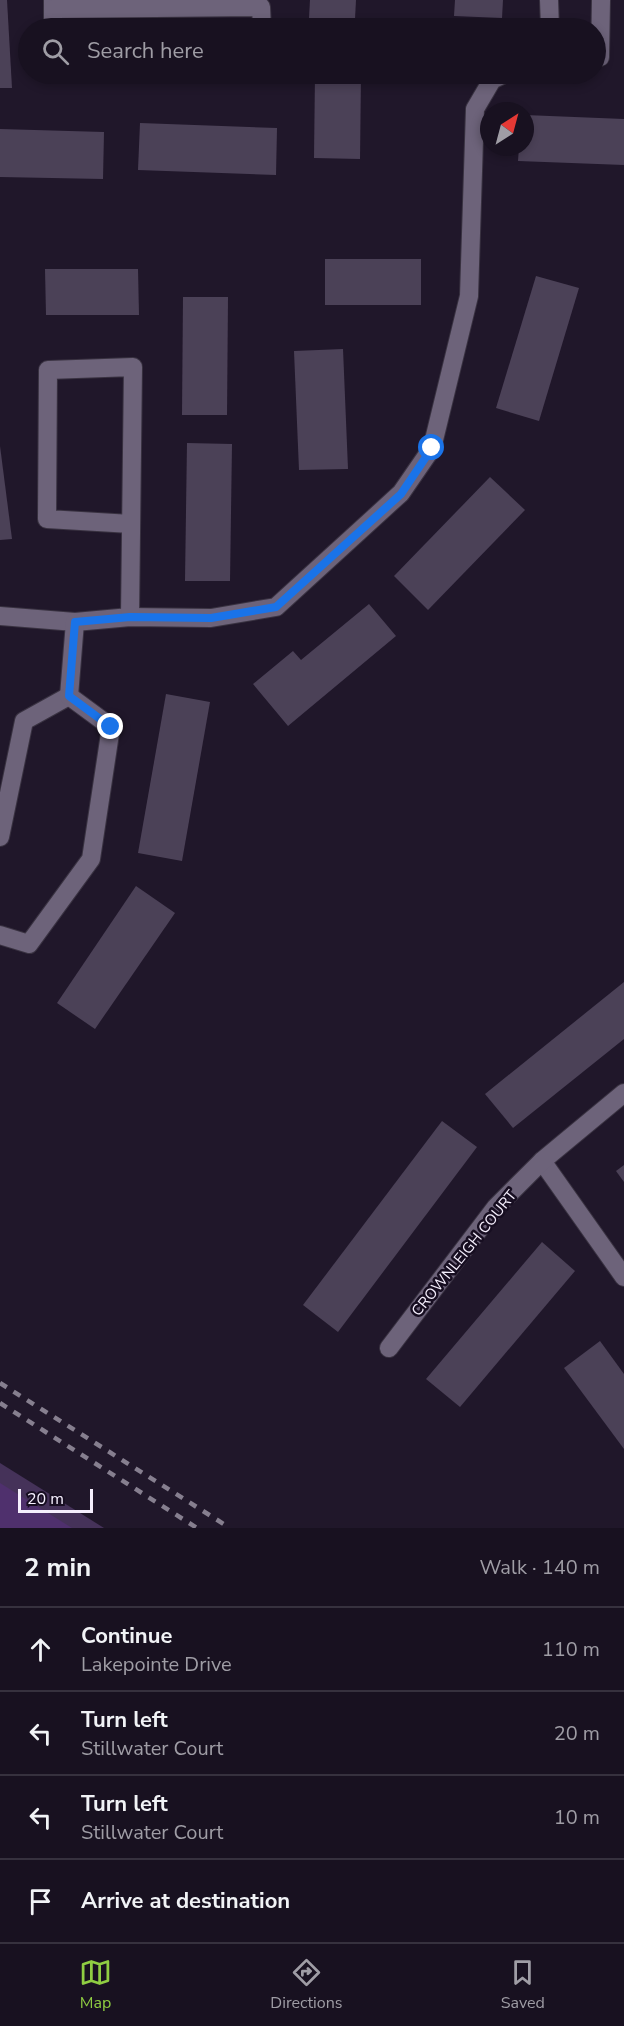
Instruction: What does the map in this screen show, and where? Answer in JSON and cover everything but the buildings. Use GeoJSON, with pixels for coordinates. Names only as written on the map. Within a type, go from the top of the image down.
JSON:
{"type":"FeatureCollection","features":[{"type":"Feature","properties":{"kind":"street"},"geometry":{"type":"LineString","coordinates":[[549,0],[550,18]]}},
{"type":"Feature","properties":{"kind":"street"},"geometry":{"type":"LineString","coordinates":[[601,0],[601,18]]}},
{"type":"Feature","properties":{"kind":"street"},"geometry":{"type":"LineString","coordinates":[[53,4],[261,7],[261,18]]}},
{"type":"Feature","properties":{"kind":"street"},"geometry":{"type":"LineString","coordinates":[[0,616],[75,622],[130,617],[211,618],[276,607],[401,494],[432,448],[469,296],[475,109],[490,84]]}},
{"type":"Feature","properties":{"kind":"street"},"geometry":{"type":"LineString","coordinates":[[130,617],[133,367],[48,370],[47,519],[131,524]]}},
{"type":"Feature","properties":{"kind":"street"},"geometry":{"type":"LineString","coordinates":[[69,696],[75,622]]}},
{"type":"Feature","properties":{"kind":"street"},"geometry":{"type":"LineString","coordinates":[[0,837],[24,721],[69,696]]}},
{"type":"Feature","properties":{"kind":"street"},"geometry":{"type":"LineString","coordinates":[[0,935],[29,944],[91,859],[111,727],[69,696]]}},
{"type":"Feature","properties":{"kind":"street","name":"CROWNLEIGH COURT"},"geometry":{"type":"LineString","coordinates":[[389,1348],[496,1207],[542,1161],[624,1093]]}},
{"type":"Feature","properties":{"kind":"street"},"geometry":{"type":"LineString","coordinates":[[542,1161],[624,1277]]}},
{"type":"Feature","properties":{"kind":"shaded area"},"geometry":{"type":"Polygon","coordinates":[[[0,1463],[104,1528],[0,1528],[0,1463]]]}},
{"type":"Feature","properties":{"kind":"shaded area"},"geometry":{"type":"Polygon","coordinates":[[[0,1483],[72,1528],[0,1528],[0,1483]]]}},
{"type":"Feature","properties":{"kind":"railway"},"geometry":{"type":"LineString","coordinates":[[0,1383],[230,1528]]}},
{"type":"Feature","properties":{"kind":"railway"},"geometry":{"type":"LineString","coordinates":[[0,1403],[197,1528]]}},
{"type":"Feature","properties":{"kind":"route"},"geometry":{"type":"LineString","coordinates":[[111,727],[69,696],[75,622],[130,617],[211,618],[276,607],[401,494],[432,448]]}}]}
